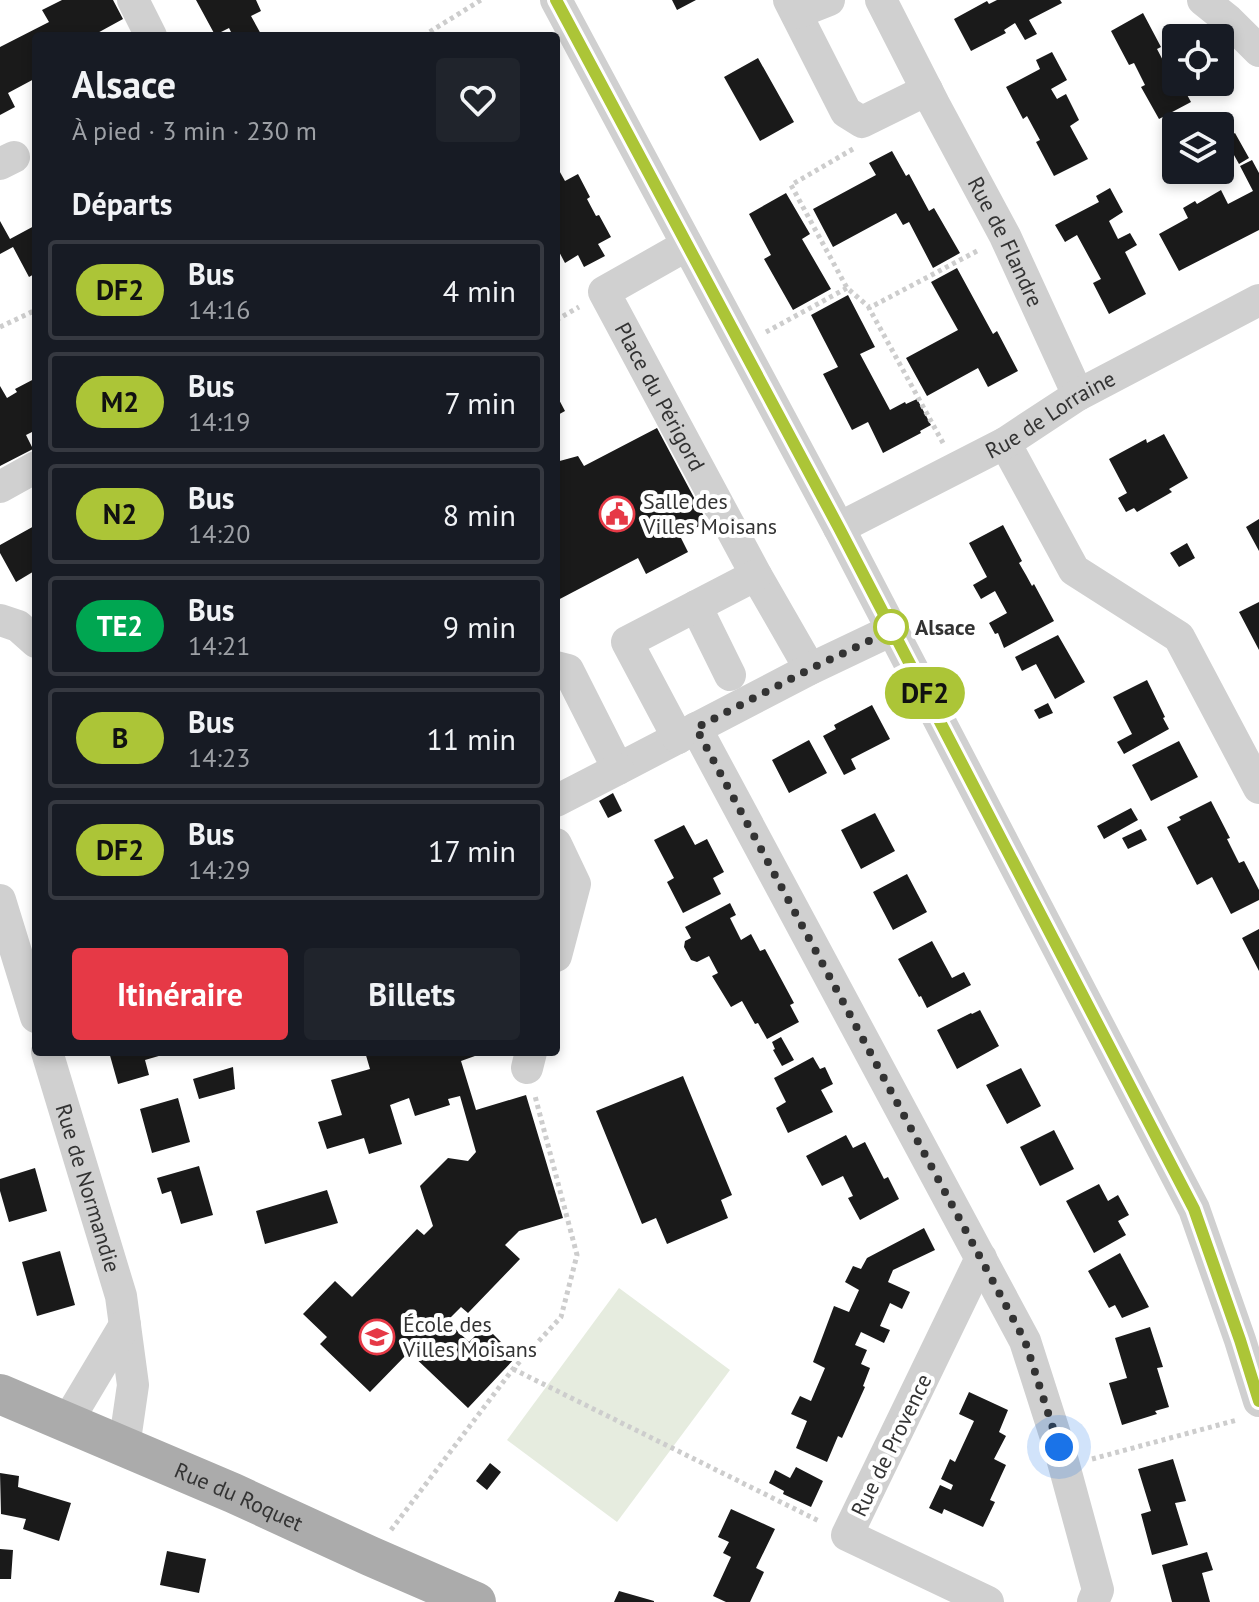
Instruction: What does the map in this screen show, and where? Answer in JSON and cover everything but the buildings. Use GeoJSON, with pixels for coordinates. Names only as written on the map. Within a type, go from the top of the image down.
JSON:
{"type":"FeatureCollection","features":[{"type":"Feature","properties":{"kind":"main road","name":"Rue du Roquet"},"geometry":{"type":"LineString","coordinates":[[0,1394],[233,1493],[476,1602]]}},
{"type":"Feature","properties":{"kind":"street"},"geometry":{"type":"LineString","coordinates":[[133,0],[149,32]]}},
{"type":"Feature","properties":{"kind":"street"},"geometry":{"type":"LineString","coordinates":[[556,0],[839,528],[1194,1209],[1249,1336],[1252,1410]]}},
{"type":"Feature","properties":{"kind":"street"},"geometry":{"type":"LineString","coordinates":[[829,0],[792,6],[846,112],[862,122],[927,90]]}},
{"type":"Feature","properties":{"kind":"street","name":"Rue de Flandre"},"geometry":{"type":"LineString","coordinates":[[881,0],[1005,236],[1078,395]]}},
{"type":"Feature","properties":{"kind":"street"},"geometry":{"type":"LineString","coordinates":[[1203,0],[1259,51]]}},
{"type":"Feature","properties":{"kind":"street","name":"Place du Périgord"},"geometry":{"type":"LineString","coordinates":[[687,245],[604,292],[810,669]]}},
{"type":"Feature","properties":{"kind":"street","name":"Rue de Lorraine"},"geometry":{"type":"LineString","coordinates":[[839,528],[1005,443],[1078,395],[1259,300]]}},
{"type":"Feature","properties":{"kind":"street"},"geometry":{"type":"LineString","coordinates":[[1005,443],[1074,570],[1179,637],[1259,788]]}},
{"type":"Feature","properties":{"kind":"street"},"geometry":{"type":"LineString","coordinates":[[0,487],[32,469]]}},
{"type":"Feature","properties":{"kind":"street"},"geometry":{"type":"LineString","coordinates":[[756,575],[627,642],[687,733],[1025,1341],[1059,1447],[1098,1590],[1093,1602]]}},
{"type":"Feature","properties":{"kind":"street"},"geometry":{"type":"LineString","coordinates":[[696,606],[730,675]]}},
{"type":"Feature","properties":{"kind":"street"},"geometry":{"type":"LineString","coordinates":[[560,799],[810,669],[892,630]]}},
{"type":"Feature","properties":{"kind":"street"},"geometry":{"type":"LineString","coordinates":[[560,668],[568,670],[618,769]]}},
{"type":"Feature","properties":{"kind":"street"},"geometry":{"type":"LineString","coordinates":[[560,852],[575,884],[560,941]]}},
{"type":"Feature","properties":{"kind":"street"},"geometry":{"type":"LineString","coordinates":[[0,900],[32,1004]]}},
{"type":"Feature","properties":{"kind":"street","name":"Rue de Normandie"},"geometry":{"type":"LineString","coordinates":[[48,1056],[121,1296],[133,1385],[124,1447]]}},
{"type":"Feature","properties":{"kind":"street","name":"Rue de Provence"},"geometry":{"type":"LineString","coordinates":[[981,1258],[847,1535],[988,1602]]}},
{"type":"Feature","properties":{"kind":"street"},"geometry":{"type":"LineString","coordinates":[[67,1422],[125,1325]]}},
{"type":"Feature","properties":{"kind":"path"},"geometry":{"type":"LineString","coordinates":[[429,32],[481,0]]}},
{"type":"Feature","properties":{"kind":"path"},"geometry":{"type":"LineString","coordinates":[[855,147],[791,185],[847,288],[869,308],[957,469]]}},
{"type":"Feature","properties":{"kind":"path"},"geometry":{"type":"LineString","coordinates":[[869,308],[1005,236]]}},
{"type":"Feature","properties":{"kind":"path"},"geometry":{"type":"LineString","coordinates":[[741,345],[847,288]]}},
{"type":"Feature","properties":{"kind":"path"},"geometry":{"type":"LineString","coordinates":[[0,327],[32,312]]}},
{"type":"Feature","properties":{"kind":"path"},"geometry":{"type":"LineString","coordinates":[[370,1556],[513,1369],[561,1317],[577,1255],[529,1060]]}},
{"type":"Feature","properties":{"kind":"path"},"geometry":{"type":"LineString","coordinates":[[513,1369],[847,1535]]}},
{"type":"Feature","properties":{"kind":"path"},"geometry":{"type":"LineString","coordinates":[[1064,1466],[1252,1410]]}},
{"type":"Feature","properties":{"kind":"shaded area"},"geometry":{"type":"Polygon","coordinates":[[[619,1288],[730,1370],[617,1522],[507,1440],[619,1288]]]}},
{"type":"Feature","properties":{"kind":"bus line","name":"DF2"},"geometry":{"type":"LineString","coordinates":[[556,0],[839,528],[1194,1209],[1259,1401]]}},
{"type":"Feature","properties":{"kind":"place","name":"Salle des Villes Moisans"},"geometry":{"type":"Point","coordinates":[617,514]}},
{"type":"Feature","properties":{"kind":"place","name":"Alsace"},"geometry":{"type":"Point","coordinates":[891,627]}},
{"type":"Feature","properties":{"kind":"place","name":"École des Villes Moisans"},"geometry":{"type":"Point","coordinates":[377,1337]}},
{"type":"Feature","properties":{"kind":"route"},"geometry":{"type":"LineString","coordinates":[[891,627],[892,630],[696,728],[1025,1341],[1059,1447]]}}]}
